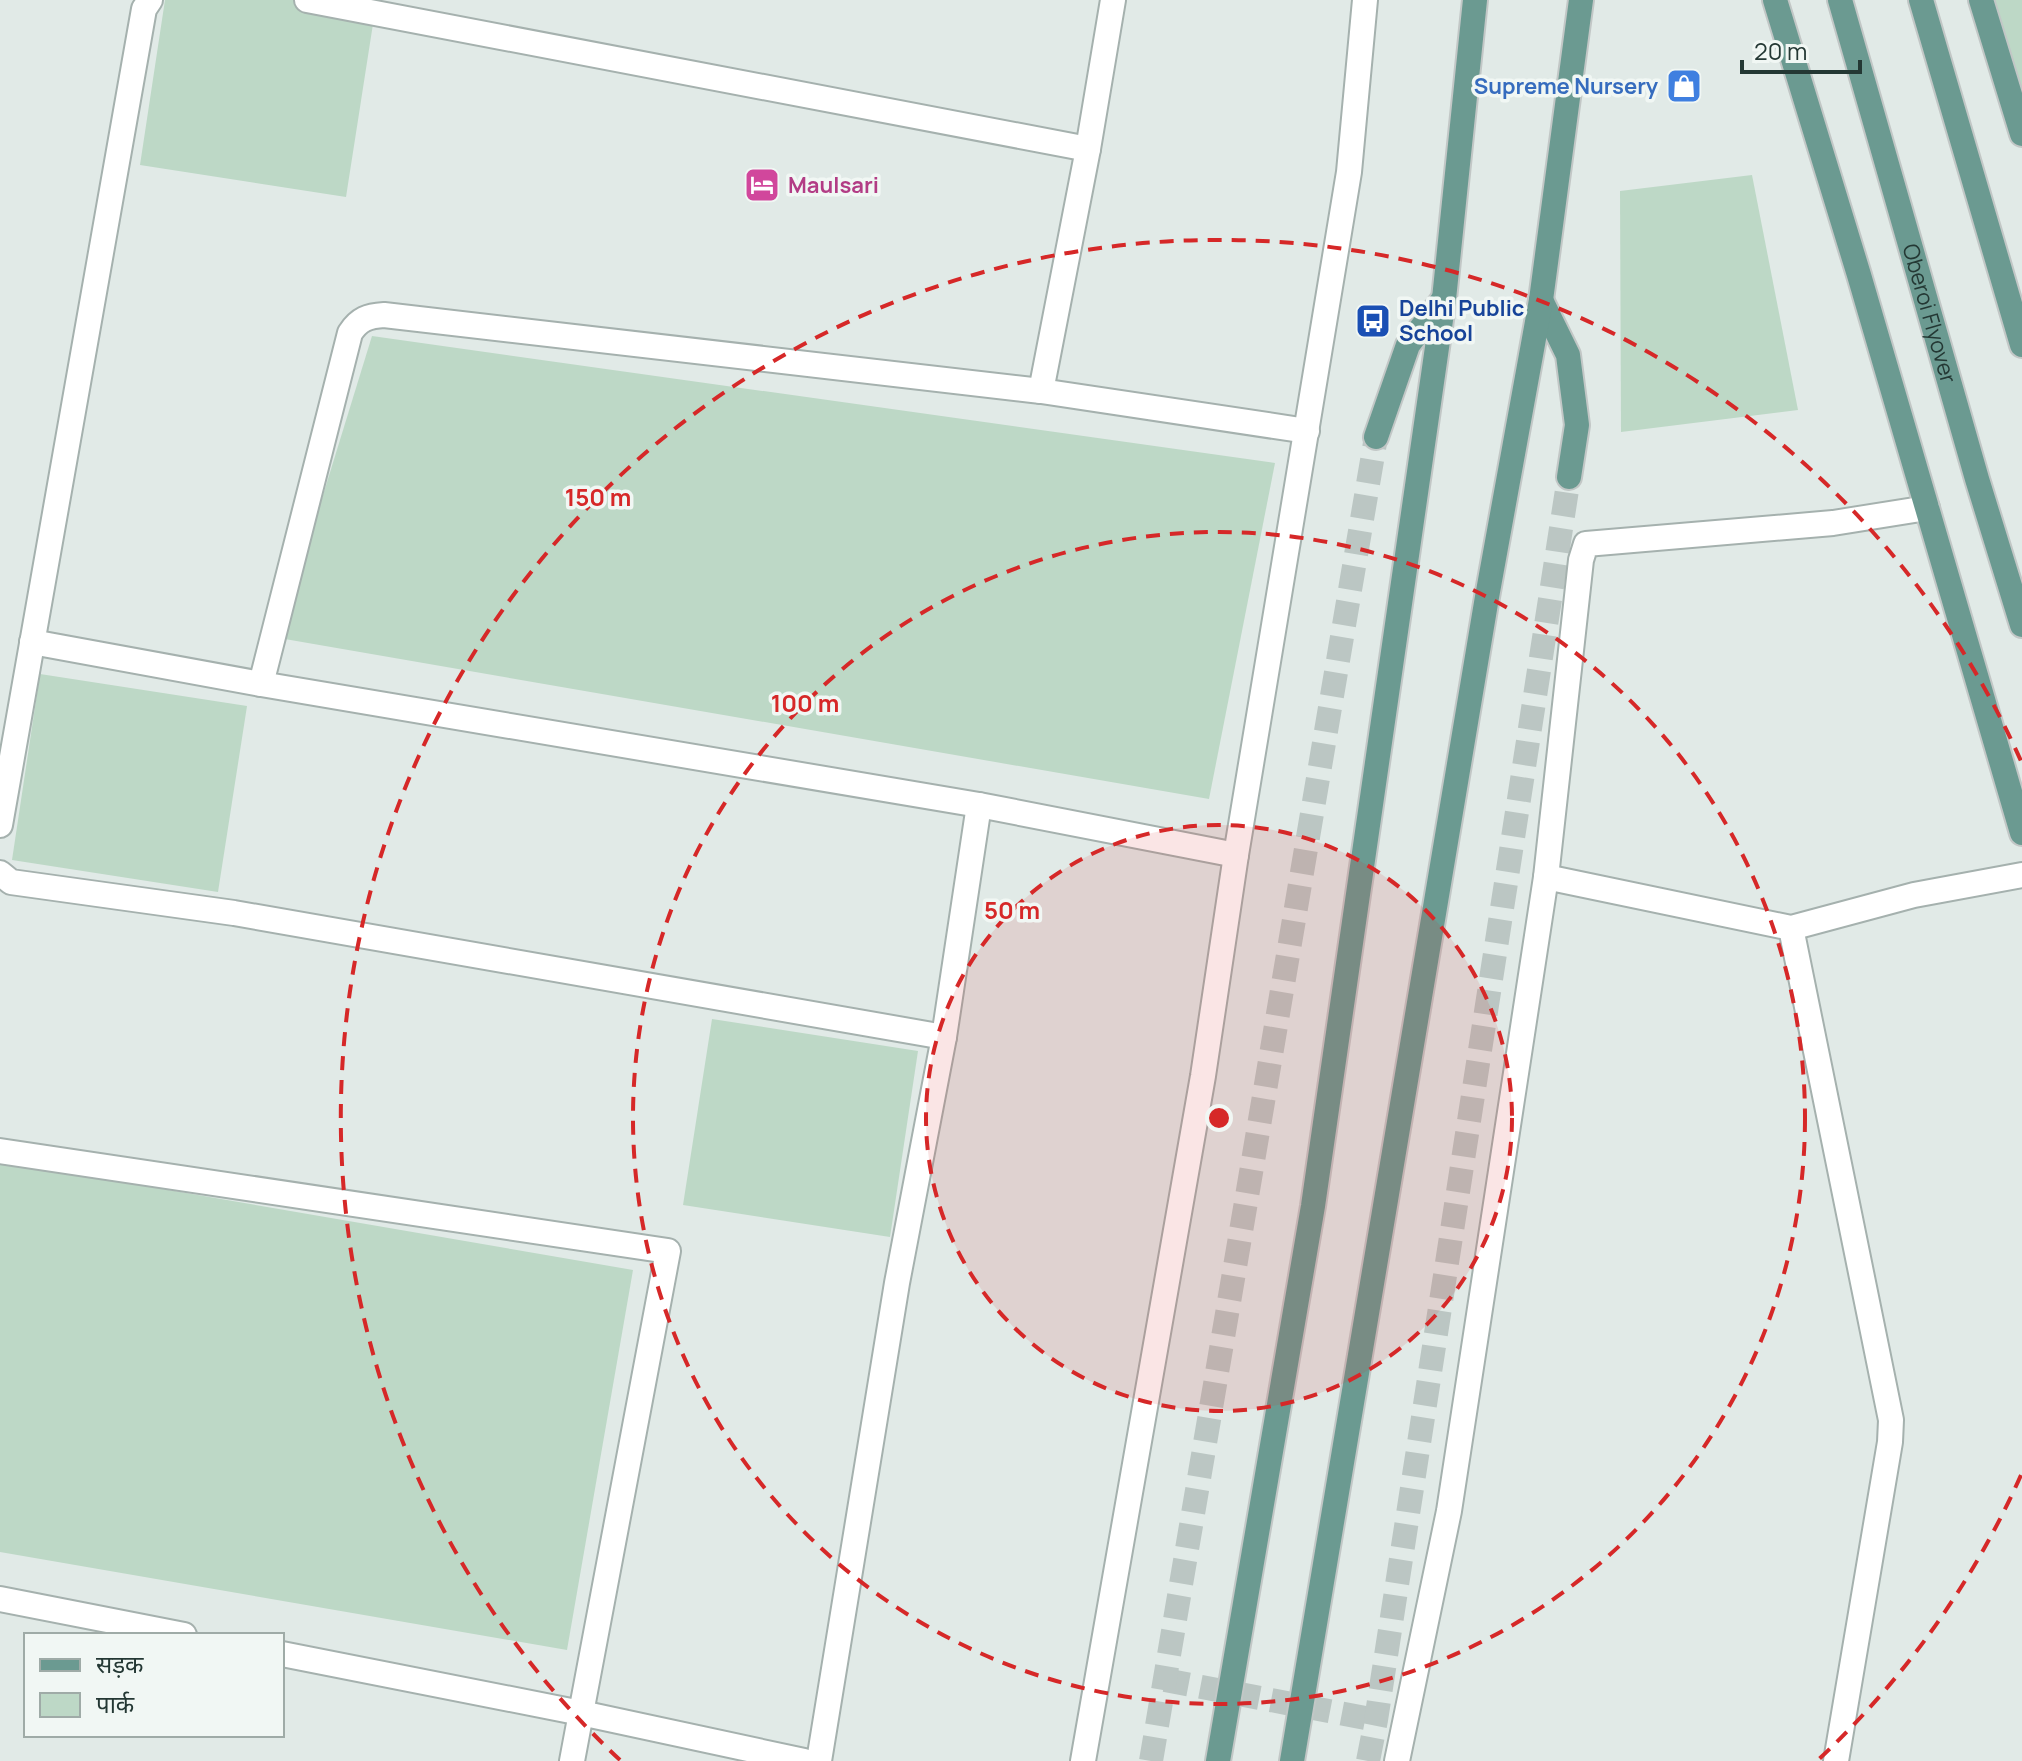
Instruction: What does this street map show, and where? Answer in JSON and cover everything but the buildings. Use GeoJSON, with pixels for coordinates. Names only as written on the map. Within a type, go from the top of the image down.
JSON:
{"type":"FeatureCollection","features":[{"type":"Feature","properties":{"kind":"main road"},"geometry":{"type":"LineString","coordinates":[[1218,1761],[1313,1206],[1444,299],[1475,0]]}},
{"type":"Feature","properties":{"kind":"main road"},"geometry":{"type":"LineString","coordinates":[[1292,1761],[1484,613],[1541,300],[1581,0]]}},
{"type":"Feature","properties":{"kind":"main road"},"geometry":{"type":"LineString","coordinates":[[1775,0],[2022,833]]}},
{"type":"Feature","properties":{"kind":"main road","name":"Oberoi Flyover"},"geometry":{"type":"LineString","coordinates":[[1840,0],[2022,625]]}},
{"type":"Feature","properties":{"kind":"main road"},"geometry":{"type":"LineString","coordinates":[[1921,0],[2022,345]]}},
{"type":"Feature","properties":{"kind":"main road"},"geometry":{"type":"LineString","coordinates":[[1981,0],[2022,134]]}},
{"type":"Feature","properties":{"kind":"main road"},"geometry":{"type":"LineString","coordinates":[[1376,437],[1408,345],[1444,299]]}},
{"type":"Feature","properties":{"kind":"main road"},"geometry":{"type":"LineString","coordinates":[[1541,300],[1568,355],[1577,425],[1569,477]]}},
{"type":"Feature","properties":{"kind":"street"},"geometry":{"type":"LineString","coordinates":[[0,825],[144,9],[150,0]]}},
{"type":"Feature","properties":{"kind":"street"},"geometry":{"type":"LineString","coordinates":[[307,0],[1088,149]]}},
{"type":"Feature","properties":{"kind":"street"},"geometry":{"type":"LineString","coordinates":[[1041,391],[1113,0]]}},
{"type":"Feature","properties":{"kind":"street"},"geometry":{"type":"LineString","coordinates":[[1083,1761],[1195,1122],[1349,172],[1365,0]]}},
{"type":"Feature","properties":{"kind":"street"},"geometry":{"type":"LineString","coordinates":[[261,684],[350,333],[358,321],[371,316],[384,315],[1041,391],[1307,431]]}},
{"type":"Feature","properties":{"kind":"street"},"geometry":{"type":"LineString","coordinates":[[1397,1761],[1449,1511],[1546,877],[1581,560],[1586,544],[1833,523],[1927,508]]}},
{"type":"Feature","properties":{"kind":"street"},"geometry":{"type":"LineString","coordinates":[[32,642],[261,684],[979,805],[1236,855]]}},
{"type":"Feature","properties":{"kind":"street"},"geometry":{"type":"LineString","coordinates":[[819,1761],[897,1283],[944,1037],[979,805]]}},
{"type":"Feature","properties":{"kind":"street"},"geometry":{"type":"LineString","coordinates":[[0,873],[11,882],[234,913],[944,1037]]}},
{"type":"Feature","properties":{"kind":"street"},"geometry":{"type":"LineString","coordinates":[[1546,877],[1791,928],[1914,895],[2022,875]]}},
{"type":"Feature","properties":{"kind":"street"},"geometry":{"type":"LineString","coordinates":[[1791,928],[1891,1420],[1890,1442],[1836,1761]]}},
{"type":"Feature","properties":{"kind":"street"},"geometry":{"type":"LineString","coordinates":[[0,1151],[668,1251],[572,1761]]}},
{"type":"Feature","properties":{"kind":"street"},"geometry":{"type":"LineString","coordinates":[[0,1599],[174,1633]]}},
{"type":"Feature","properties":{"kind":"street"},"geometry":{"type":"LineString","coordinates":[[284,1654],[804,1761]]}},
{"type":"Feature","properties":{"kind":"green space"},"geometry":{"type":"Polygon","coordinates":[[[165,0],[302,0],[375,11],[346,197],[140,165],[165,0]]]}},
{"type":"Feature","properties":{"kind":"green space"},"geometry":{"type":"Polygon","coordinates":[[[1992,0],[2022,0],[2022,92],[1992,0]]]}},
{"type":"Feature","properties":{"kind":"green space"},"geometry":{"type":"Polygon","coordinates":[[[1752,175],[1798,410],[1621,432],[1620,191],[1752,175]]]}},
{"type":"Feature","properties":{"kind":"green space"},"geometry":{"type":"Polygon","coordinates":[[[372,336],[1275,463],[1209,799],[279,638],[372,336]]]}},
{"type":"Feature","properties":{"kind":"green space"},"geometry":{"type":"Polygon","coordinates":[[[40,674],[247,706],[218,892],[12,860],[40,674]]]}},
{"type":"Feature","properties":{"kind":"green space"},"geometry":{"type":"Polygon","coordinates":[[[712,1019],[918,1051],[890,1237],[683,1205],[712,1019]]]}},
{"type":"Feature","properties":{"kind":"green space"},"geometry":{"type":"Polygon","coordinates":[[[0,1161],[633,1270],[567,1650],[0,1552],[0,1161]]]}},
{"type":"Feature","properties":{"kind":"tunnel"},"geometry":{"type":"LineString","coordinates":[[1151,1761],[1376,437]]}},
{"type":"Feature","properties":{"kind":"tunnel"},"geometry":{"type":"LineString","coordinates":[[1368,1761],[1569,477]]}},
{"type":"Feature","properties":{"kind":"tunnel"},"geometry":{"type":"LineString","coordinates":[[1165,1680],[1376,1720]]}},
{"type":"Feature","properties":{"kind":"place","name":"Supreme Nursery"},"geometry":{"type":"Point","coordinates":[1684,86]}},
{"type":"Feature","properties":{"kind":"place","name":"Maulsari"},"geometry":{"type":"Point","coordinates":[762,185]}},
{"type":"Feature","properties":{"kind":"place","name":"Delhi Public School"},"geometry":{"type":"Point","coordinates":[1373,321]}}]}
